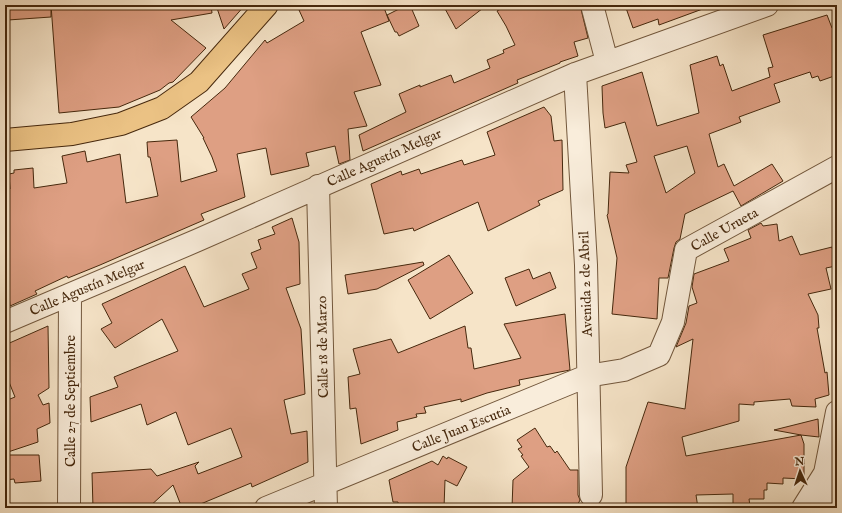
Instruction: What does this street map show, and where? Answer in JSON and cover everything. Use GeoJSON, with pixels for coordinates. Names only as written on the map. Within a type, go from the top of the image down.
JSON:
{"type":"FeatureCollection","features":[{"type":"Feature","properties":{"kind":"main road"},"geometry":{"type":"LineString","coordinates":[[5,140],[72,134],[121,124],[162,108],[198,82],[266,5]]}},
{"type":"Feature","properties":{"kind":"street"},"geometry":{"type":"LineString","coordinates":[[592,5],[607,62]]}},
{"type":"Feature","properties":{"kind":"street","name":"Calle Agustín Melgar"},"geometry":{"type":"LineString","coordinates":[[5,322],[70,295],[574,74],[767,5]]}},
{"type":"Feature","properties":{"kind":"street","name":"Avenida 2 de Abril"},"geometry":{"type":"LineString","coordinates":[[574,74],[586,265],[591,495]]}},
{"type":"Feature","properties":{"kind":"street","name":"Calle Urueta"},"geometry":{"type":"LineString","coordinates":[[659,355],[673,322],[686,250],[836,173]]}},
{"type":"Feature","properties":{"kind":"street","name":"Calle 18 de Marzo"},"geometry":{"type":"LineString","coordinates":[[318,186],[326,508]]}},
{"type":"Feature","properties":{"kind":"street","name":"Calle 27 de Septiembre"},"geometry":{"type":"LineString","coordinates":[[70,295],[70,508]]}},
{"type":"Feature","properties":{"kind":"street","name":"Calle Juan Escutia"},"geometry":{"type":"LineString","coordinates":[[266,508],[588,376],[624,370],[659,355]]}},
{"type":"Feature","properties":{"kind":"street"},"geometry":{"type":"LineString","coordinates":[[826,508],[825,473],[837,412]]}},
{"type":"Feature","properties":{"kind":"street"},"geometry":{"type":"LineString","coordinates":[[803,508],[825,473]]}},
{"type":"Feature","properties":{"kind":"building"},"geometry":{"type":"Polygon","coordinates":[[[7,5],[51,5],[51,17],[8,20],[7,5]]]}},
{"type":"Feature","properties":{"kind":"building"},"geometry":{"type":"Polygon","coordinates":[[[51,5],[73,5],[74,7],[103,8],[102,5],[211,5],[212,13],[171,20],[206,48],[173,82],[169,83],[160,90],[119,107],[59,113],[51,5]]]}},
{"type":"Feature","properties":{"kind":"building"},"geometry":{"type":"Polygon","coordinates":[[[216,5],[245,5],[224,29],[216,5]]]}},
{"type":"Feature","properties":{"kind":"building"},"geometry":{"type":"Polygon","coordinates":[[[312,5],[383,5],[389,21],[361,32],[381,85],[354,92],[367,126],[348,129],[350,160],[339,164],[335,146],[306,153],[309,166],[271,175],[266,148],[237,154],[245,197],[201,214],[204,220],[100,265],[68,278],[67,276],[35,291],[37,294],[10,306],[9,294],[5,295],[5,190],[10,189],[9,174],[14,173],[14,170],[33,168],[34,188],[67,183],[62,156],[85,151],[87,162],[120,154],[126,203],[158,196],[150,157],[148,157],[147,142],[177,140],[181,182],[217,171],[204,138],[191,117],[225,88],[265,40],[267,43],[304,21],[299,10],[312,5]]]}},
{"type":"Feature","properties":{"kind":"building"},"geometry":{"type":"Polygon","coordinates":[[[410,5],[419,26],[399,36],[397,32],[395,32],[387,15],[410,5]]]}},
{"type":"Feature","properties":{"kind":"building"},"geometry":{"type":"Polygon","coordinates":[[[443,5],[487,5],[456,29],[443,5]]]}},
{"type":"Feature","properties":{"kind":"building"},"geometry":{"type":"Polygon","coordinates":[[[508,5],[580,5],[588,38],[574,42],[578,56],[517,80],[518,83],[363,151],[359,135],[406,112],[399,94],[420,85],[420,87],[451,75],[454,83],[490,68],[487,60],[504,53],[503,50],[515,45],[497,11],[508,5]]]}},
{"type":"Feature","properties":{"kind":"building"},"geometry":{"type":"Polygon","coordinates":[[[625,5],[708,5],[708,7],[659,25],[658,19],[633,28],[625,5]]]}},
{"type":"Feature","properties":{"kind":"building"},"geometry":{"type":"Polygon","coordinates":[[[827,15],[832,28],[837,27],[837,75],[820,81],[818,76],[812,78],[810,72],[774,84],[780,102],[739,117],[741,122],[709,134],[718,167],[724,164],[734,186],[772,164],[783,181],[741,206],[733,191],[685,214],[680,239],[676,242],[674,248],[668,278],[659,278],[657,319],[612,314],[617,258],[607,215],[610,172],[629,173],[626,165],[637,162],[625,122],[605,128],[602,86],[642,72],[657,126],[699,113],[690,65],[717,56],[720,66],[723,64],[732,91],[770,77],[768,68],[773,67],[763,35],[827,15]],[[687,146],[654,156],[666,193],[695,173],[687,146]]]}},
{"type":"Feature","properties":{"kind":"building"},"geometry":{"type":"Polygon","coordinates":[[[544,107],[551,116],[554,141],[562,140],[563,190],[538,201],[540,205],[488,231],[478,202],[414,231],[413,228],[384,234],[371,184],[401,171],[402,175],[419,169],[421,174],[462,160],[464,165],[495,155],[487,132],[544,107]]]}},
{"type":"Feature","properties":{"kind":"building"},"geometry":{"type":"Polygon","coordinates":[[[292,218],[299,242],[300,284],[286,288],[301,329],[305,394],[284,400],[291,434],[307,431],[308,462],[252,487],[251,483],[191,508],[182,508],[173,485],[148,508],[93,508],[92,473],[151,469],[157,476],[199,462],[195,466],[198,474],[242,457],[231,428],[188,445],[176,412],[147,425],[141,404],[91,422],[90,397],[118,387],[114,377],[178,351],[162,319],[115,348],[101,329],[112,323],[102,304],[185,266],[204,307],[249,289],[242,274],[257,268],[251,253],[261,249],[258,240],[275,234],[272,227],[292,218]]]}},
{"type":"Feature","properties":{"kind":"building"},"geometry":{"type":"Polygon","coordinates":[[[761,223],[763,226],[777,224],[779,241],[792,236],[800,255],[832,247],[836,266],[826,268],[831,289],[808,294],[818,315],[819,328],[817,328],[825,373],[827,372],[829,395],[815,399],[816,407],[792,406],[790,399],[754,402],[754,405],[739,404],[739,421],[682,437],[686,456],[801,435],[804,444],[804,479],[783,478],[783,484],[767,483],[767,490],[764,490],[764,499],[749,499],[750,506],[733,508],[733,494],[696,495],[698,508],[626,508],[626,467],[648,402],[685,409],[693,339],[676,347],[686,323],[689,306],[697,303],[692,287],[694,274],[729,261],[724,249],[751,238],[748,230],[761,223]]]}},
{"type":"Feature","properties":{"kind":"building"},"geometry":{"type":"Polygon","coordinates":[[[449,255],[473,293],[430,319],[408,280],[449,255]]]}},
{"type":"Feature","properties":{"kind":"building"},"geometry":{"type":"Polygon","coordinates":[[[423,262],[424,265],[377,289],[348,294],[345,275],[423,262]]]}},
{"type":"Feature","properties":{"kind":"building"},"geometry":{"type":"Polygon","coordinates":[[[529,269],[533,279],[550,272],[556,288],[516,306],[505,278],[529,269]]]}},
{"type":"Feature","properties":{"kind":"building"},"geometry":{"type":"Polygon","coordinates":[[[565,314],[570,370],[519,380],[520,385],[487,393],[461,402],[461,399],[424,407],[426,413],[416,414],[417,417],[397,422],[398,430],[361,444],[356,408],[350,409],[348,377],[360,374],[353,349],[391,339],[398,353],[465,326],[468,348],[471,348],[474,369],[521,358],[504,324],[565,314]]]}},
{"type":"Feature","properties":{"kind":"building"},"geometry":{"type":"Polygon","coordinates":[[[48,326],[49,388],[38,395],[43,405],[49,403],[50,423],[37,429],[38,442],[5,453],[5,401],[15,397],[5,372],[5,345],[48,326]]]}},
{"type":"Feature","properties":{"kind":"building"},"geometry":{"type":"Polygon","coordinates":[[[818,419],[819,437],[774,430],[818,419]]]}},
{"type":"Feature","properties":{"kind":"building"},"geometry":{"type":"Polygon","coordinates":[[[535,428],[547,447],[550,446],[555,453],[557,451],[570,470],[578,470],[578,495],[580,500],[576,508],[512,508],[513,480],[529,467],[521,456],[523,455],[518,449],[522,447],[517,440],[535,428]]]}},
{"type":"Feature","properties":{"kind":"building"},"geometry":{"type":"Polygon","coordinates":[[[5,455],[39,455],[41,481],[15,483],[14,479],[5,480],[5,455]]]}},
{"type":"Feature","properties":{"kind":"building"},"geometry":{"type":"Polygon","coordinates":[[[443,456],[467,467],[457,486],[445,480],[444,508],[402,508],[402,506],[398,506],[398,502],[393,502],[389,480],[432,461],[438,465],[443,456]]]}}]}
